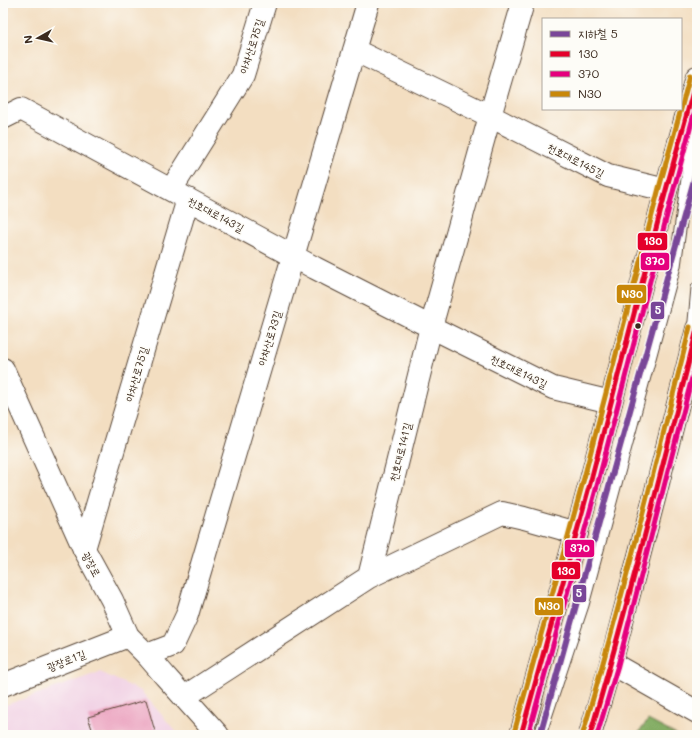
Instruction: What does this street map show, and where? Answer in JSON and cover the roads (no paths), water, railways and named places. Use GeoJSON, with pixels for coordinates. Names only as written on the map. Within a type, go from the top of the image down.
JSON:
{"type":"FeatureCollection","features":[{"type":"Feature","properties":{"kind":"street","name":"아차산로75길"},"geometry":{"type":"LineString","coordinates":[[84,549],[180,194],[243,75],[265,3]]}},
{"type":"Feature","properties":{"kind":"street","name":"아차산로73길"},"geometry":{"type":"LineString","coordinates":[[147,655],[173,644],[187,615],[368,3]]}},
{"type":"Feature","properties":{"kind":"street"},"geometry":{"type":"LineString","coordinates":[[431,327],[523,3]]}},
{"type":"Feature","properties":{"kind":"street","name":"천호대로145길"},"geometry":{"type":"LineString","coordinates":[[354,50],[490,116],[608,176],[666,190]]}},
{"type":"Feature","properties":{"kind":"street"},"geometry":{"type":"LineString","coordinates":[[522,735],[697,78]]}},
{"type":"Feature","properties":{"kind":"street","name":"천호대로143길"},"geometry":{"type":"LineString","coordinates":[[3,118],[21,109],[293,256],[553,388],[611,402]]}},
{"type":"Feature","properties":{"kind":"street","name":"천호대로141길"},"geometry":{"type":"LineString","coordinates":[[369,577],[431,327]]}},
{"type":"Feature","properties":{"kind":"street"},"geometry":{"type":"LineString","coordinates":[[590,735],[611,663],[697,329]]}},
{"type":"Feature","properties":{"kind":"street","name":"광장로"},"geometry":{"type":"LineString","coordinates":[[3,369],[84,549],[112,600],[128,636],[147,655],[218,735]]}},
{"type":"Feature","properties":{"kind":"street"},"geometry":{"type":"LineString","coordinates":[[184,697],[369,577],[502,513],[577,533]]}},
{"type":"Feature","properties":{"kind":"street","name":"광장로1길"},"geometry":{"type":"LineString","coordinates":[[3,685],[128,636]]}},
{"type":"Feature","properties":{"kind":"street"},"geometry":{"type":"LineString","coordinates":[[611,663],[697,712]]}},
{"type":"Feature","properties":{"kind":"lane"},"geometry":{"type":"LineString","coordinates":[[540,735],[583,606],[675,266],[697,102]]}},
{"type":"Feature","properties":{"kind":"lane"},"geometry":{"type":"LineString","coordinates":[[691,351],[697,288]]}},
{"type":"Feature","properties":{"kind":"metro line","name":"5"},"geometry":{"type":"LineString","coordinates":[[540,735],[697,169]]}}]}
